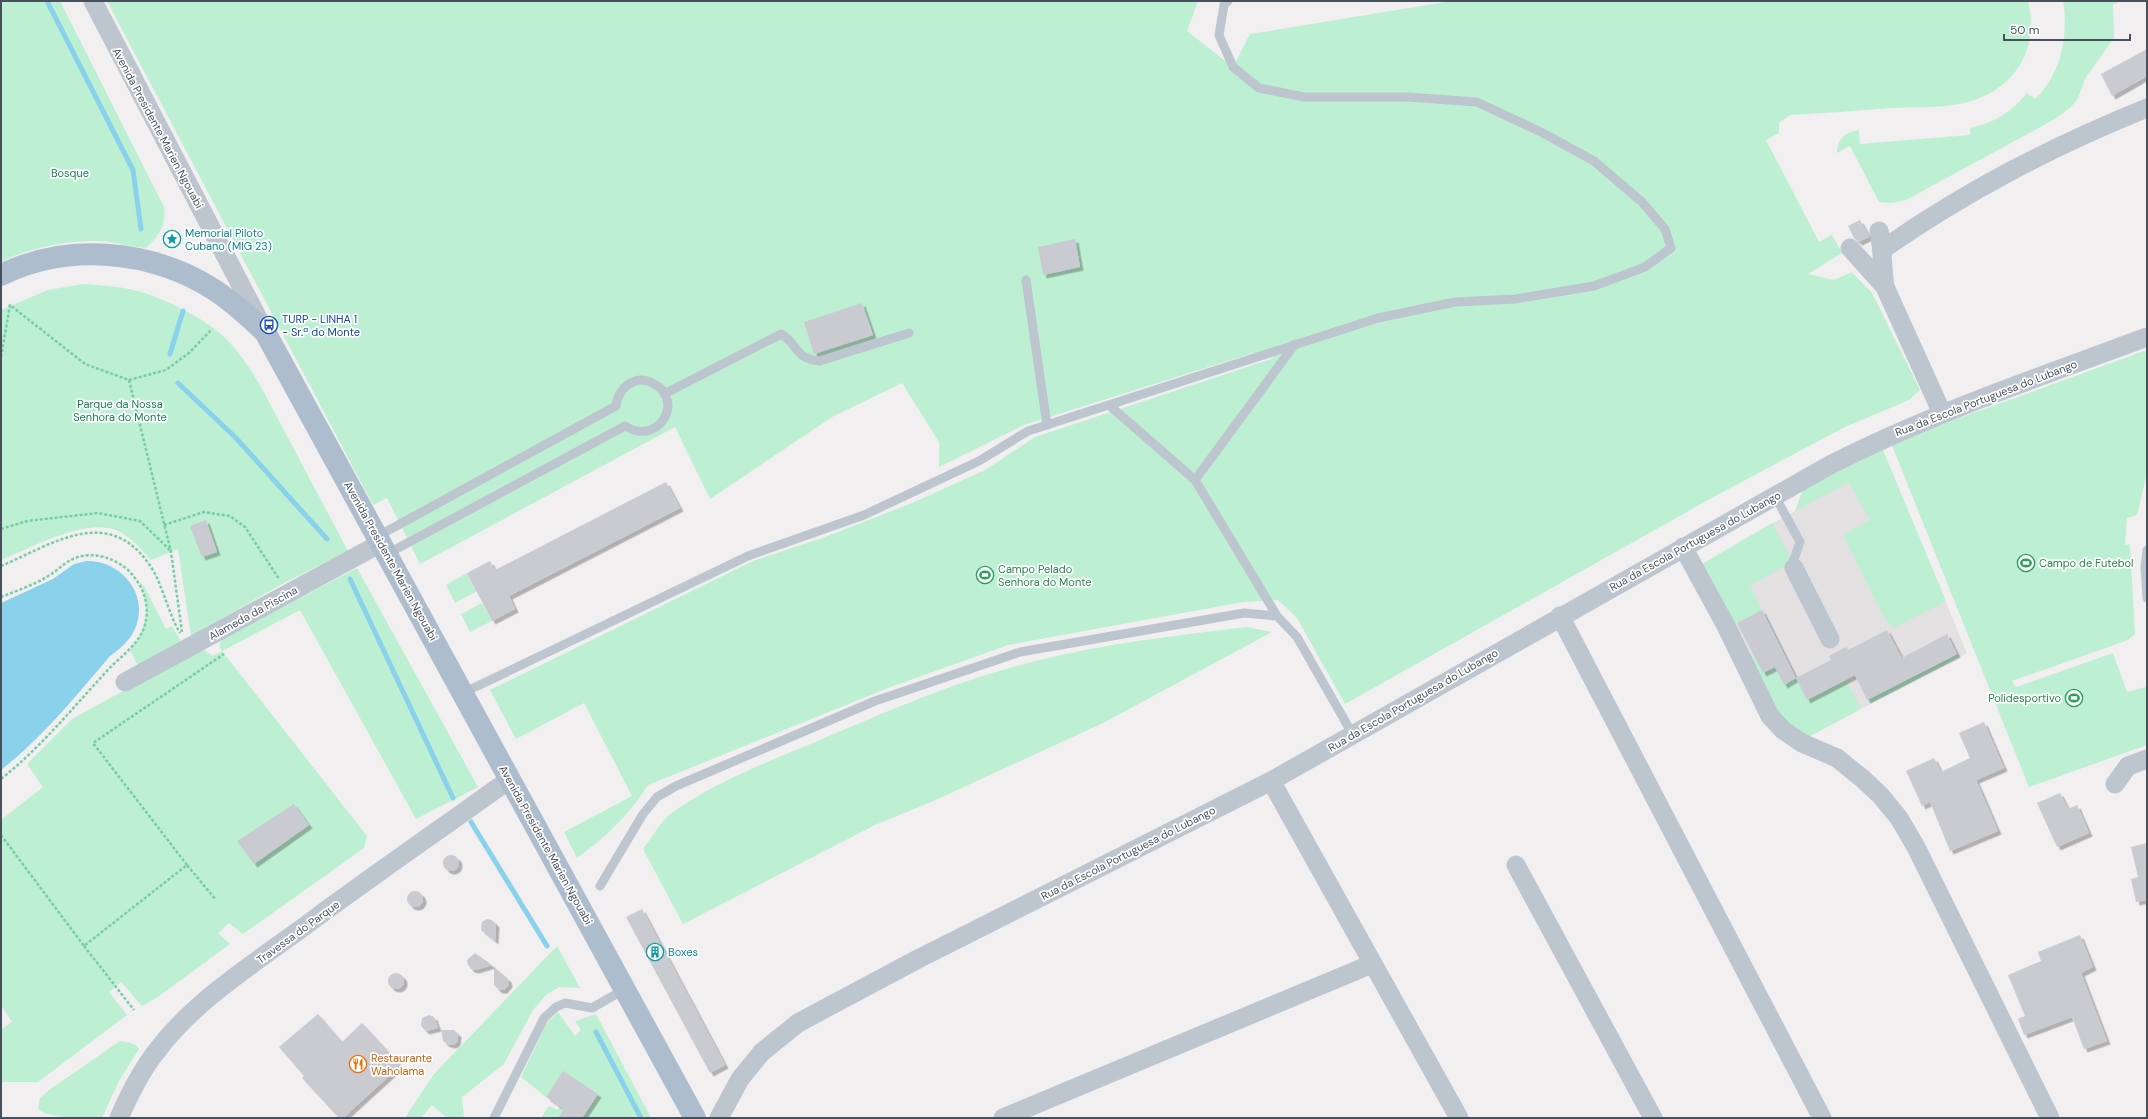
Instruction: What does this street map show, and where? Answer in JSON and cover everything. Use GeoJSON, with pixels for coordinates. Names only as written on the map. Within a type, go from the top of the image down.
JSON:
{"type":"FeatureCollection","features":[{"type":"Feature","properties":{"kind":"main road"},"geometry":{"type":"LineString","coordinates":[[1,275],[46,259],[77,255],[110,255],[154,262],[182,273],[214,289],[240,308],[265,332]]}},
{"type":"Feature","properties":{"kind":"main road","name":"Avenida Presidente Marien Ngouabi"},"geometry":{"type":"LineString","coordinates":[[265,332],[695,1118]]}},
{"type":"Feature","properties":{"kind":"street","name":"Avenida Presidente Marien Ngouabi"},"geometry":{"type":"LineString","coordinates":[[93,1],[265,332]]}},
{"type":"Feature","properties":{"kind":"street"},"geometry":{"type":"LineString","coordinates":[[1942,413],[1885,287],[1882,268],[1881,240],[1932,215],[1986,183],[2058,146],[2147,108]]}},
{"type":"Feature","properties":{"kind":"street"},"geometry":{"type":"LineString","coordinates":[[1850,248],[1885,287]]}},
{"type":"Feature","properties":{"kind":"street","name":"Rua da Escola Portuguesa do Lubango"},"geometry":{"type":"LineString","coordinates":[[719,1118],[740,1079],[762,1052],[798,1023],[946,945],[1271,781],[1683,547],[1885,437],[1942,413],[2147,337]]}},
{"type":"Feature","properties":{"kind":"street","name":"Alameda da Piscina"},"geometry":{"type":"LineString","coordinates":[[125,682],[382,544]]}},
{"type":"Feature","properties":{"kind":"street"},"geometry":{"type":"LineString","coordinates":[[1683,547],[1726,626],[1770,716],[1783,730],[1802,743],[1837,758],[1881,796],[1899,818],[1916,847],[2050,1118]]}},
{"type":"Feature","properties":{"kind":"street"},"geometry":{"type":"LineString","coordinates":[[1794,568],[1830,639]]}},
{"type":"Feature","properties":{"kind":"street"},"geometry":{"type":"LineString","coordinates":[[1560,616],[1822,1118]]}},
{"type":"Feature","properties":{"kind":"street"},"geometry":{"type":"LineString","coordinates":[[2114,784],[2128,766],[2147,759]]}},
{"type":"Feature","properties":{"kind":"street","name":"Travessa do Parque"},"geometry":{"type":"LineString","coordinates":[[119,1118],[140,1076],[156,1052],[174,1031],[198,1008],[331,907],[510,779]]}},
{"type":"Feature","properties":{"kind":"street"},"geometry":{"type":"LineString","coordinates":[[1271,781],[1459,1118]]}},
{"type":"Feature","properties":{"kind":"street"},"geometry":{"type":"LineString","coordinates":[[1516,865],[1653,1118]]}},
{"type":"Feature","properties":{"kind":"street"},"geometry":{"type":"LineString","coordinates":[[1003,1118],[1372,964]]}},
{"type":"Feature","properties":{"kind":"lane"},"geometry":{"type":"LineString","coordinates":[[463,693],[748,556],[864,515],[979,461],[1028,431],[1378,318],[1447,304],[1515,299],[1594,286],[1645,267],[1671,248],[1665,229],[1642,202],[1594,161],[1541,132],[1477,102],[1407,97],[1304,97],[1259,88],[1233,67],[1219,35],[1224,5],[1228,1]]}},
{"type":"Feature","properties":{"kind":"lane"},"geometry":{"type":"LineString","coordinates":[[1026,280],[1047,425]]}},
{"type":"Feature","properties":{"kind":"lane"},"geometry":{"type":"LineString","coordinates":[[664,394],[781,334],[787,337],[807,360],[820,360],[909,333]]}},
{"type":"Feature","properties":{"kind":"lane"},"geometry":{"type":"LineString","coordinates":[[1195,480],[1294,344]]}},
{"type":"Feature","properties":{"kind":"lane"},"geometry":{"type":"LineString","coordinates":[[633,382],[650,382],[657,385],[664,394],[668,408],[666,416],[661,423],[654,428],[638,432],[625,426],[382,544],[616,406],[620,393],[633,382]]}},
{"type":"Feature","properties":{"kind":"lane"},"geometry":{"type":"LineString","coordinates":[[1109,405],[1195,480],[1277,616],[1297,637],[1352,735]]}},
{"type":"Feature","properties":{"kind":"lane"},"geometry":{"type":"LineString","coordinates":[[1775,496],[1800,542],[1793,562],[1794,568]]}},
{"type":"Feature","properties":{"kind":"lane"},"geometry":{"type":"LineString","coordinates":[[2147,550],[2145,567],[2147,598]]}},
{"type":"Feature","properties":{"kind":"lane"},"geometry":{"type":"LineString","coordinates":[[600,886],[642,814],[657,797],[676,786],[875,701],[1020,652],[1244,613],[1277,616]]}},
{"type":"Feature","properties":{"kind":"lane"},"geometry":{"type":"LineString","coordinates":[[494,1118],[544,1018],[556,1007],[565,1003],[592,1008],[625,989]]}},
{"type":"Feature","properties":{"kind":"path"},"geometry":{"type":"LineString","coordinates":[[1,357],[10,305],[85,364],[129,380],[166,370],[189,353],[212,329]]}},
{"type":"Feature","properties":{"kind":"path"},"geometry":{"type":"LineString","coordinates":[[1,566],[64,538],[99,532],[113,534],[130,545],[149,564],[172,620],[183,639],[171,552],[129,380]]}},
{"type":"Feature","properties":{"kind":"path"},"geometry":{"type":"LineString","coordinates":[[164,525],[204,512],[230,516],[245,527],[288,594]]}},
{"type":"Feature","properties":{"kind":"path"},"geometry":{"type":"LineString","coordinates":[[1,529],[27,521],[98,513],[140,521],[171,552]]}},
{"type":"Feature","properties":{"kind":"path"},"geometry":{"type":"LineString","coordinates":[[1,597],[48,577],[65,562],[91,555],[106,556],[127,569],[139,582],[145,596],[147,612],[144,628],[137,642],[106,672],[38,747],[1,779]]}},
{"type":"Feature","properties":{"kind":"path"},"geometry":{"type":"LineString","coordinates":[[216,900],[92,743],[224,654]]}},
{"type":"Feature","properties":{"kind":"path"},"geometry":{"type":"LineString","coordinates":[[1,835],[134,1010]]}},
{"type":"Feature","properties":{"kind":"path"},"geometry":{"type":"LineString","coordinates":[[84,946],[187,864]]}},
{"type":"Feature","properties":{"kind":"shaded area"},"geometry":{"type":"Polygon","coordinates":[[[1882,448],[1967,653],[1808,737],[1775,713],[1702,564],[1795,511],[1803,490],[1882,448]]]}},
{"type":"Feature","properties":{"kind":"green space","name":"Bosque"},"geometry":{"type":"Polygon","coordinates":[[[1,1],[60,1],[164,207],[164,220],[161,230],[146,248],[110,242],[83,241],[39,248],[1,262],[1,1]]]}},
{"type":"Feature","properties":{"kind":"green space"},"geometry":{"type":"Polygon","coordinates":[[[107,1],[1198,1],[1187,31],[1233,67],[1250,34],[1452,1],[2028,1],[2031,20],[2030,37],[2026,53],[2018,68],[1994,91],[1978,99],[1960,104],[1943,106],[1790,115],[1779,123],[1779,133],[1766,140],[1819,242],[1832,235],[1842,253],[1808,274],[1834,280],[1852,272],[1872,293],[1920,390],[1909,400],[1845,427],[1717,495],[1345,704],[1297,618],[1278,600],[1243,602],[1008,645],[888,688],[648,785],[625,816],[598,842],[577,858],[564,832],[632,796],[584,703],[516,739],[490,690],[753,561],[825,537],[910,504],[985,470],[1035,437],[1274,358],[1253,353],[1024,425],[939,467],[939,442],[902,383],[832,417],[710,499],[675,427],[420,564],[387,498],[373,505],[107,1]]]}},
{"type":"Feature","properties":{"kind":"green space"},"geometry":{"type":"Polygon","coordinates":[[[2063,1],[2121,1],[2113,5],[2114,38],[2086,77],[2078,98],[2071,107],[2055,119],[1906,200],[1892,203],[1879,202],[1850,146],[1837,153],[1840,140],[1846,134],[1859,130],[1860,144],[1970,135],[1970,128],[1995,120],[2002,116],[2015,106],[2027,93],[2035,99],[2051,78],[2061,53],[2065,27],[2063,1]]]}},
{"type":"Feature","properties":{"kind":"green space","name":"Parque da Nossa Senhora do Monte"},"geometry":{"type":"Polygon","coordinates":[[[84,284],[124,288],[151,295],[195,316],[208,324],[229,342],[254,375],[261,387],[348,551],[282,584],[191,636],[178,549],[151,560],[126,536],[116,530],[103,527],[73,531],[42,542],[1,560],[1,310],[48,290],[84,284]]]}},
{"type":"Feature","properties":{"kind":"green space"},"geometry":{"type":"Polygon","coordinates":[[[2147,350],[2147,473],[2137,515],[2127,518],[2125,545],[2130,544],[2135,634],[2128,640],[2012,681],[2016,687],[2113,653],[2127,692],[2146,687],[2147,745],[2029,787],[1891,443],[2147,350]]]}},
{"type":"Feature","properties":{"kind":"green space"},"geometry":{"type":"Polygon","coordinates":[[[1882,448],[1946,601],[1893,628],[1882,614],[1843,535],[1870,520],[1849,482],[1795,511],[1803,490],[1882,448]]]}},
{"type":"Feature","properties":{"kind":"green space"},"geometry":{"type":"Polygon","coordinates":[[[1772,523],[1793,562],[1750,585],[1762,610],[1734,624],[1750,656],[1754,654],[1775,667],[1784,684],[1796,678],[1807,699],[1845,679],[1861,709],[1808,737],[1775,713],[1702,564],[1772,523]]]}},
{"type":"Feature","properties":{"kind":"green space"},"geometry":{"type":"Polygon","coordinates":[[[357,568],[478,787],[416,819],[300,610],[222,651],[220,644],[224,638],[357,568]]]}},
{"type":"Feature","properties":{"kind":"green space"},"geometry":{"type":"Polygon","coordinates":[[[467,573],[477,591],[455,603],[446,585],[467,573]]]}},
{"type":"Feature","properties":{"kind":"green space"},"geometry":{"type":"Polygon","coordinates":[[[139,582],[144,586],[166,629],[172,626],[181,642],[138,666],[130,650],[141,634],[146,618],[145,600],[139,582]]]}},
{"type":"Feature","properties":{"kind":"green space"},"geometry":{"type":"Polygon","coordinates":[[[482,603],[492,621],[470,632],[461,614],[482,603]]]}},
{"type":"Feature","properties":{"kind":"green space"},"geometry":{"type":"Polygon","coordinates":[[[1246,627],[1272,632],[1103,723],[931,802],[875,825],[683,924],[643,849],[658,827],[669,815],[701,794],[738,775],[777,758],[937,692],[1013,667],[1070,653],[1158,638],[1246,627]]]}},
{"type":"Feature","properties":{"kind":"green space"},"geometry":{"type":"Polygon","coordinates":[[[201,648],[213,656],[222,651],[367,836],[364,848],[243,934],[229,923],[218,933],[230,944],[159,996],[142,1006],[121,982],[109,992],[127,1015],[38,1082],[1,1082],[1,1029],[12,1022],[1,1005],[1,820],[43,787],[27,764],[72,719],[201,648]]]}},
{"type":"Feature","properties":{"kind":"green space"},"geometry":{"type":"Polygon","coordinates":[[[1957,654],[1959,657],[1870,704],[1867,700],[1957,654]]]}},
{"type":"Feature","properties":{"kind":"green space"},"geometry":{"type":"Polygon","coordinates":[[[557,946],[580,988],[559,987],[546,995],[533,1010],[504,1064],[462,1097],[464,1118],[447,1118],[432,1105],[421,1118],[405,1118],[434,1074],[557,946]]]}},
{"type":"Feature","properties":{"kind":"green space"},"geometry":{"type":"Polygon","coordinates":[[[558,1012],[575,1036],[581,1030],[575,1021],[596,1014],[651,1118],[582,1118],[598,1094],[563,1072],[546,1097],[521,1077],[546,1024],[558,1012]]]}},
{"type":"Feature","properties":{"kind":"green space"},"geometry":{"type":"Polygon","coordinates":[[[120,1041],[134,1044],[139,1049],[119,1081],[102,1118],[77,1118],[50,1115],[38,1109],[40,1098],[49,1090],[120,1041]]]}},
{"type":"Feature","properties":{"kind":"green space"},"geometry":{"type":"Polygon","coordinates":[[[549,1106],[557,1110],[560,1106],[564,1109],[558,1118],[541,1118],[549,1106]]]}},
{"type":"Feature","properties":{"kind":"water"},"geometry":{"type":"Polygon","coordinates":[[[86,561],[99,562],[111,566],[121,573],[129,582],[139,603],[139,616],[135,629],[128,641],[110,656],[45,730],[16,758],[1,770],[1,603],[53,579],[74,564],[86,561]]]}},
{"type":"Feature","properties":{"kind":"building"},"geometry":{"type":"Polygon","coordinates":[[[2147,49],[2147,76],[2112,96],[2101,74],[2147,49]]]}},
{"type":"Feature","properties":{"kind":"building"},"geometry":{"type":"Polygon","coordinates":[[[1860,220],[1869,237],[1859,242],[1854,238],[1848,226],[1860,220]]]}},
{"type":"Feature","properties":{"kind":"building"},"geometry":{"type":"Polygon","coordinates":[[[1075,239],[1080,267],[1043,275],[1038,247],[1075,239]]]}},
{"type":"Feature","properties":{"kind":"building"},"geometry":{"type":"Polygon","coordinates":[[[862,303],[873,335],[814,354],[804,322],[862,303]]]}},
{"type":"Feature","properties":{"kind":"building"},"geometry":{"type":"Polygon","coordinates":[[[666,482],[680,508],[509,596],[515,609],[492,621],[467,573],[490,561],[495,570],[666,482]]]}},
{"type":"Feature","properties":{"kind":"building"},"geometry":{"type":"Polygon","coordinates":[[[206,520],[217,552],[202,557],[190,526],[206,520]]]}},
{"type":"Feature","properties":{"kind":"building"},"geometry":{"type":"Polygon","coordinates":[[[1762,610],[1796,678],[1784,685],[1775,667],[1763,673],[1737,623],[1762,610]]]}},
{"type":"Feature","properties":{"kind":"building"},"geometry":{"type":"Polygon","coordinates":[[[1887,630],[1902,658],[1947,634],[1957,654],[1867,700],[1855,675],[1807,700],[1796,678],[1831,660],[1829,656],[1846,647],[1848,650],[1887,630]]]}},
{"type":"Feature","properties":{"kind":"building"},"geometry":{"type":"Polygon","coordinates":[[[1984,722],[2004,768],[1976,780],[1998,831],[1950,851],[1930,802],[1922,806],[1906,771],[1934,758],[1941,772],[1970,758],[1959,733],[1984,722]]]}},
{"type":"Feature","properties":{"kind":"building"},"geometry":{"type":"Polygon","coordinates":[[[2060,793],[2068,809],[2077,805],[2089,833],[2057,847],[2037,803],[2060,793]]]}},
{"type":"Feature","properties":{"kind":"building"},"geometry":{"type":"Polygon","coordinates":[[[294,804],[309,825],[254,864],[237,841],[294,804]]]}},
{"type":"Feature","properties":{"kind":"building"},"geometry":{"type":"Polygon","coordinates":[[[2147,843],[2147,900],[2136,902],[2131,879],[2138,877],[2131,847],[2147,843]]]}},
{"type":"Feature","properties":{"kind":"building"},"geometry":{"type":"Polygon","coordinates":[[[451,855],[457,857],[459,863],[457,869],[451,871],[445,869],[443,863],[445,857],[451,855]]]}},
{"type":"Feature","properties":{"kind":"building"},"geometry":{"type":"Polygon","coordinates":[[[415,891],[421,893],[423,899],[421,905],[415,907],[409,905],[407,899],[409,893],[415,891]]]}},
{"type":"Feature","properties":{"kind":"building"},"geometry":{"type":"Polygon","coordinates":[[[642,909],[725,1065],[710,1073],[626,917],[642,909]]]}},
{"type":"Feature","properties":{"kind":"building"},"geometry":{"type":"Polygon","coordinates":[[[487,919],[492,920],[496,924],[495,941],[481,930],[482,922],[487,919]]]}},
{"type":"Feature","properties":{"kind":"building"},"geometry":{"type":"Polygon","coordinates":[[[2080,935],[2093,967],[2081,973],[2107,1041],[2084,1049],[2072,1017],[2024,1035],[2018,1019],[2025,1016],[2008,975],[2041,961],[2038,952],[2080,935]]]}},
{"type":"Feature","properties":{"kind":"building"},"geometry":{"type":"Polygon","coordinates":[[[475,953],[492,965],[476,970],[471,969],[467,960],[475,953]]]}},
{"type":"Feature","properties":{"kind":"building"},"geometry":{"type":"Polygon","coordinates":[[[494,967],[508,979],[509,984],[504,990],[499,990],[494,985],[494,967]]]}},
{"type":"Feature","properties":{"kind":"building"},"geometry":{"type":"Polygon","coordinates":[[[396,973],[402,975],[404,981],[402,987],[396,989],[390,987],[388,981],[390,975],[396,973]]]}},
{"type":"Feature","properties":{"kind":"building"},"geometry":{"type":"Polygon","coordinates":[[[318,1014],[342,1042],[362,1023],[401,1065],[343,1118],[339,1118],[302,1078],[304,1076],[279,1047],[318,1014]]]}},
{"type":"Feature","properties":{"kind":"building"},"geometry":{"type":"Polygon","coordinates":[[[429,1015],[434,1017],[438,1028],[426,1031],[421,1026],[422,1018],[429,1015]]]}},
{"type":"Feature","properties":{"kind":"building"},"geometry":{"type":"Polygon","coordinates":[[[441,1030],[454,1030],[458,1034],[457,1042],[453,1045],[447,1044],[443,1041],[441,1030]]]}},
{"type":"Feature","properties":{"kind":"building"},"geometry":{"type":"Polygon","coordinates":[[[563,1071],[598,1094],[582,1118],[558,1118],[564,1109],[546,1097],[563,1071]]]}},
{"type":"Feature","properties":{"kind":"waterway"},"geometry":{"type":"LineString","coordinates":[[47,1],[133,170],[141,229]]}},
{"type":"Feature","properties":{"kind":"waterway"},"geometry":{"type":"LineString","coordinates":[[170,354],[183,311]]}},
{"type":"Feature","properties":{"kind":"waterway"},"geometry":{"type":"LineString","coordinates":[[178,383],[235,437],[327,539]]}},
{"type":"Feature","properties":{"kind":"waterway"},"geometry":{"type":"LineString","coordinates":[[350,579],[453,798]]}},
{"type":"Feature","properties":{"kind":"waterway"},"geometry":{"type":"LineString","coordinates":[[471,822],[547,946]]}},
{"type":"Feature","properties":{"kind":"waterway"},"geometry":{"type":"LineString","coordinates":[[596,1032],[641,1118]]}},
{"type":"Feature","properties":{"kind":"place","name":"Memorial Piloto Cubano (MIG 23)"},"geometry":{"type":"Point","coordinates":[172,239]}},
{"type":"Feature","properties":{"kind":"place","name":"TURP - LINHA 1 - Sr.ª do Monte"},"geometry":{"type":"Point","coordinates":[269,325]}},
{"type":"Feature","properties":{"kind":"place","name":"Campo de Futebol"},"geometry":{"type":"Point","coordinates":[2026,563]}},
{"type":"Feature","properties":{"kind":"place","name":"Campo Pelado Senhora do Monte"},"geometry":{"type":"Point","coordinates":[985,575]}},
{"type":"Feature","properties":{"kind":"place","name":"Polidesportivo"},"geometry":{"type":"Point","coordinates":[2074,698]}},
{"type":"Feature","properties":{"kind":"place","name":"Boxes"},"geometry":{"type":"Point","coordinates":[655,952]}},
{"type":"Feature","properties":{"kind":"place","name":"Restaurante Waholama"},"geometry":{"type":"Point","coordinates":[358,1064]}}]}
